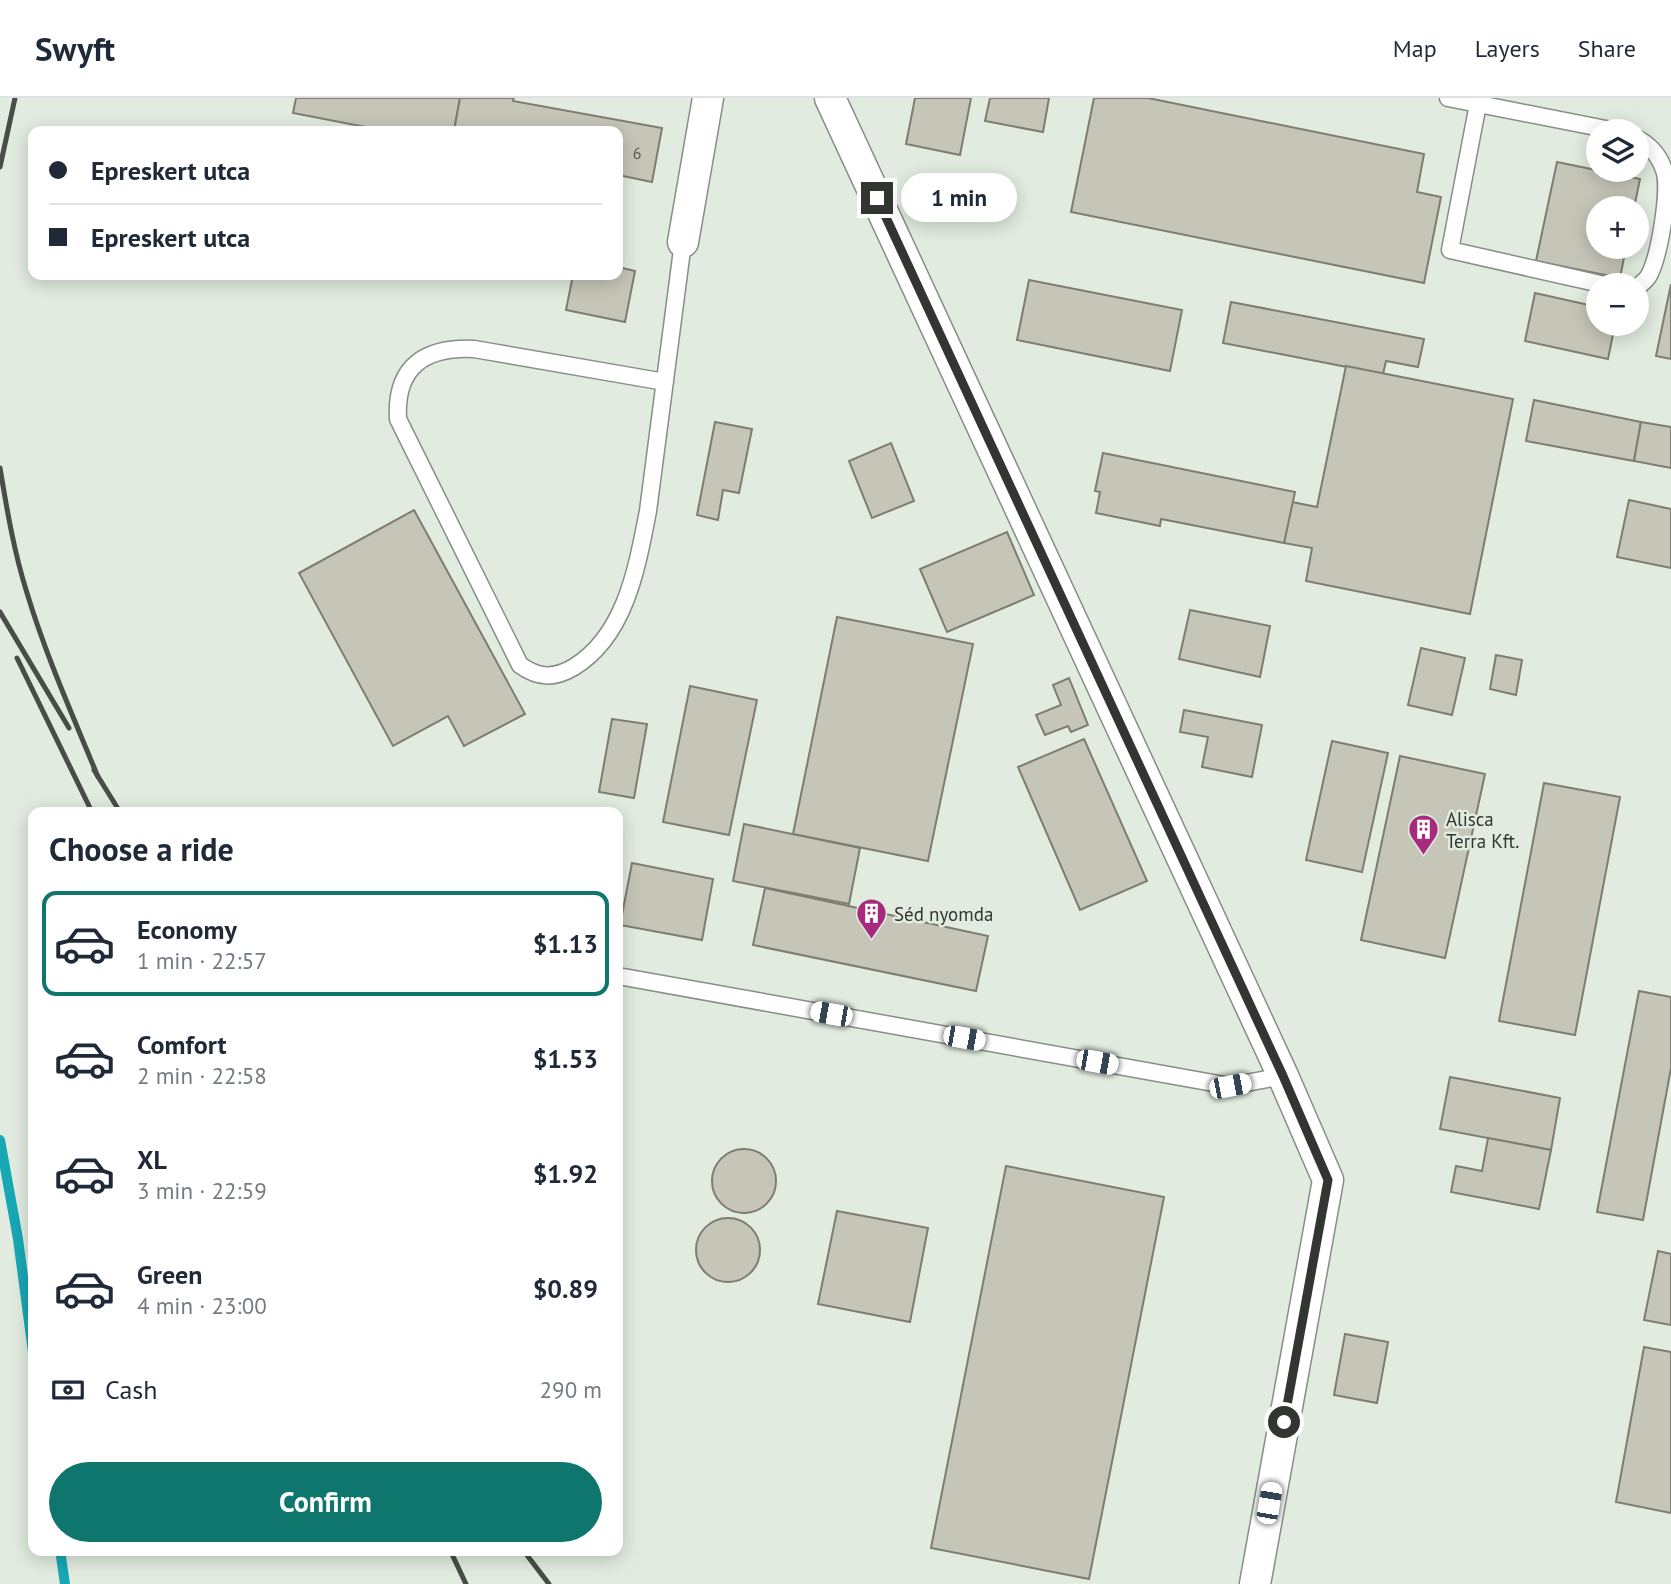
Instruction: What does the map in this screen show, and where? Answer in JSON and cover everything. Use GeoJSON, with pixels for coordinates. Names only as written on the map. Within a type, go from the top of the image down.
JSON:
{"type":"FeatureCollection","features":[{"type":"Feature","properties":{"kind":"street"},"geometry":{"type":"LineString","coordinates":[[684,242],[708,98]]}},
{"type":"Feature","properties":{"kind":"street"},"geometry":{"type":"LineString","coordinates":[[830,98],[1283,1076],[1328,1180],[1255,1584]]}},
{"type":"Feature","properties":{"kind":"lane"},"geometry":{"type":"LineString","coordinates":[[1448,98],[1586,125]]}},
{"type":"Feature","properties":{"kind":"lane"},"geometry":{"type":"LineString","coordinates":[[1478,104],[1450,250],[1586,281]]}},
{"type":"Feature","properties":{"kind":"lane"},"geometry":{"type":"LineString","coordinates":[[1649,146],[1658,156],[1666,173],[1668,201],[1649,276]]}},
{"type":"Feature","properties":{"kind":"lane"},"geometry":{"type":"LineString","coordinates":[[665,382],[474,349],[451,348],[420,361],[408,372],[401,386],[397,402],[398,419],[520,665],[532,673],[547,677],[562,674],[575,667],[603,642],[617,620],[640,551],[648,511],[684,242]]}},
{"type":"Feature","properties":{"kind":"lane"},"geometry":{"type":"LineString","coordinates":[[623,977],[1230,1086],[1283,1076]]}},
{"type":"Feature","properties":{"kind":"building"},"geometry":{"type":"Polygon","coordinates":[[[296,98],[460,98],[455,126],[360,126],[293,113],[296,98]]]}},
{"type":"Feature","properties":{"kind":"building"},"geometry":{"type":"Polygon","coordinates":[[[460,98],[514,98],[513,101],[662,128],[652,182],[623,176],[623,126],[455,126],[460,98]]]}},
{"type":"Feature","properties":{"kind":"building"},"geometry":{"type":"Polygon","coordinates":[[[915,98],[971,98],[960,155],[906,144],[915,98]]]}},
{"type":"Feature","properties":{"kind":"building"},"geometry":{"type":"Polygon","coordinates":[[[990,98],[1049,98],[1043,132],[985,121],[990,98]]]}},
{"type":"Feature","properties":{"kind":"building"},"geometry":{"type":"Polygon","coordinates":[[[1094,98],[1148,98],[1424,154],[1417,192],[1441,197],[1424,283],[1071,212],[1094,98]]]}},
{"type":"Feature","properties":{"kind":"building"},"geometry":{"type":"Polygon","coordinates":[[[1557,162],[1586,168],[1586,182],[1639,182],[1636,196],[1586,196],[1586,259],[1624,259],[1621,273],[1595,273],[1536,261],[1557,162]]]}},
{"type":"Feature","properties":{"kind":"building"},"geometry":{"type":"Polygon","coordinates":[[[623,268],[635,271],[625,322],[566,310],[572,280],[623,280],[623,268]]]}},
{"type":"Feature","properties":{"kind":"building"},"geometry":{"type":"Polygon","coordinates":[[[1029,280],[1182,310],[1170,371],[1017,340],[1029,280]]]}},
{"type":"Feature","properties":{"kind":"building"},"geometry":{"type":"Polygon","coordinates":[[[1671,284],[1671,359],[1656,356],[1671,284]]]}},
{"type":"Feature","properties":{"kind":"building"},"geometry":{"type":"Polygon","coordinates":[[[1535,293],[1586,304],[1586,336],[1613,336],[1608,359],[1525,341],[1535,293]]]}},
{"type":"Feature","properties":{"kind":"building"},"geometry":{"type":"Polygon","coordinates":[[[1231,302],[1424,339],[1418,367],[1386,361],[1383,374],[1223,343],[1231,302]]]}},
{"type":"Feature","properties":{"kind":"building"},"geometry":{"type":"Polygon","coordinates":[[[1346,366],[1513,399],[1470,614],[1306,581],[1312,548],[1284,543],[1292,502],[1317,507],[1346,366]]]}},
{"type":"Feature","properties":{"kind":"building"},"geometry":{"type":"Polygon","coordinates":[[[1534,400],[1641,422],[1634,461],[1526,441],[1534,400]]]}},
{"type":"Feature","properties":{"kind":"building"},"geometry":{"type":"Polygon","coordinates":[[[715,422],[752,429],[739,493],[723,490],[718,520],[697,515],[715,422]]]}},
{"type":"Feature","properties":{"kind":"building"},"geometry":{"type":"Polygon","coordinates":[[[1641,422],[1671,427],[1671,468],[1634,461],[1641,422]]]}},
{"type":"Feature","properties":{"kind":"building"},"geometry":{"type":"Polygon","coordinates":[[[891,443],[914,501],[872,518],[849,461],[891,443]]]}},
{"type":"Feature","properties":{"kind":"building"},"geometry":{"type":"Polygon","coordinates":[[[1103,453],[1295,492],[1284,543],[1161,519],[1160,526],[1096,513],[1100,492],[1095,491],[1103,453]]]}},
{"type":"Feature","properties":{"kind":"building"},"geometry":{"type":"Polygon","coordinates":[[[1629,500],[1671,509],[1671,568],[1617,557],[1629,500]]]}},
{"type":"Feature","properties":{"kind":"building"},"geometry":{"type":"Polygon","coordinates":[[[414,510],[525,714],[464,746],[448,716],[393,746],[299,573],[414,510]]]}},
{"type":"Feature","properties":{"kind":"building"},"geometry":{"type":"Polygon","coordinates":[[[1007,532],[1034,595],[947,632],[920,569],[1007,532]]]}},
{"type":"Feature","properties":{"kind":"building"},"geometry":{"type":"Polygon","coordinates":[[[1190,610],[1270,626],[1260,677],[1179,659],[1190,610]]]}},
{"type":"Feature","properties":{"kind":"building"},"geometry":{"type":"Polygon","coordinates":[[[837,617],[973,644],[928,861],[793,834],[837,617]]]}},
{"type":"Feature","properties":{"kind":"building"},"geometry":{"type":"Polygon","coordinates":[[[1421,648],[1465,658],[1452,715],[1408,705],[1421,648]]]}},
{"type":"Feature","properties":{"kind":"building"},"geometry":{"type":"Polygon","coordinates":[[[1496,655],[1522,660],[1516,695],[1490,689],[1496,655]]]}},
{"type":"Feature","properties":{"kind":"building"},"geometry":{"type":"Polygon","coordinates":[[[1069,678],[1088,725],[1071,732],[1068,726],[1045,735],[1036,715],[1061,705],[1053,685],[1069,678]]]}},
{"type":"Feature","properties":{"kind":"building"},"geometry":{"type":"Polygon","coordinates":[[[690,686],[757,700],[729,835],[663,822],[690,686]]]}},
{"type":"Feature","properties":{"kind":"building"},"geometry":{"type":"Polygon","coordinates":[[[1184,710],[1262,725],[1252,777],[1202,767],[1208,737],[1180,732],[1184,710]]]}},
{"type":"Feature","properties":{"kind":"building"},"geometry":{"type":"Polygon","coordinates":[[[612,719],[647,724],[634,798],[599,792],[612,719]]]}},
{"type":"Feature","properties":{"kind":"building"},"geometry":{"type":"Polygon","coordinates":[[[1084,739],[1147,881],[1080,910],[1018,767],[1084,739]]]}},
{"type":"Feature","properties":{"kind":"building"},"geometry":{"type":"Polygon","coordinates":[[[1332,741],[1388,753],[1362,872],[1306,860],[1332,741]]]}},
{"type":"Feature","properties":{"kind":"building","name":"Alisca Terra Kft."},"geometry":{"type":"Polygon","coordinates":[[[1400,756],[1485,774],[1445,958],[1361,940],[1400,756]]]}},
{"type":"Feature","properties":{"kind":"building"},"geometry":{"type":"Polygon","coordinates":[[[1544,783],[1620,797],[1575,1035],[1499,1021],[1544,783]]]}},
{"type":"Feature","properties":{"kind":"building"},"geometry":{"type":"Polygon","coordinates":[[[744,824],[860,848],[849,904],[733,881],[744,824]]]}},
{"type":"Feature","properties":{"kind":"building"},"geometry":{"type":"Polygon","coordinates":[[[632,863],[713,879],[702,940],[623,926],[623,910],[632,863]]]}},
{"type":"Feature","properties":{"kind":"building","name":"Séd nyomda"},"geometry":{"type":"Polygon","coordinates":[[[765,888],[988,936],[976,991],[753,945],[765,888]]]}},
{"type":"Feature","properties":{"kind":"building"},"geometry":{"type":"Polygon","coordinates":[[[1639,991],[1671,997],[1671,1068],[1643,1220],[1597,1212],[1639,991]]]}},
{"type":"Feature","properties":{"kind":"building"},"geometry":{"type":"Polygon","coordinates":[[[1450,1077],[1560,1098],[1551,1150],[1440,1129],[1450,1077]]]}},
{"type":"Feature","properties":{"kind":"building"},"geometry":{"type":"Polygon","coordinates":[[[1488,1138],[1551,1150],[1539,1209],[1451,1192],[1456,1166],[1482,1171],[1488,1138]]]}},
{"type":"Feature","properties":{"kind":"building"},"geometry":{"type":"Polygon","coordinates":[[[738,1149],[750,1149],[767,1158],[774,1169],[774,1193],[767,1204],[750,1213],[738,1213],[726,1208],[717,1199],[712,1187],[712,1175],[717,1163],[726,1154],[738,1149]]]}},
{"type":"Feature","properties":{"kind":"building"},"geometry":{"type":"Polygon","coordinates":[[[1006,1166],[1164,1197],[1089,1579],[931,1548],[1006,1166]]]}},
{"type":"Feature","properties":{"kind":"building"},"geometry":{"type":"Polygon","coordinates":[[[837,1211],[928,1228],[910,1322],[818,1304],[837,1211]]]}},
{"type":"Feature","properties":{"kind":"building"},"geometry":{"type":"Polygon","coordinates":[[[722,1218],[734,1218],[751,1227],[758,1238],[758,1262],[751,1273],[734,1282],[722,1282],[710,1277],[701,1268],[696,1256],[696,1244],[701,1232],[710,1223],[722,1218]]]}},
{"type":"Feature","properties":{"kind":"building"},"geometry":{"type":"Polygon","coordinates":[[[1658,1251],[1671,1254],[1671,1325],[1644,1320],[1658,1251]]]}},
{"type":"Feature","properties":{"kind":"building"},"geometry":{"type":"Polygon","coordinates":[[[1345,1334],[1388,1342],[1377,1403],[1334,1395],[1345,1334]]]}},
{"type":"Feature","properties":{"kind":"building"},"geometry":{"type":"Polygon","coordinates":[[[1644,1347],[1671,1352],[1671,1513],[1616,1502],[1644,1347]]]}},
{"type":"Feature","properties":{"kind":"waterway"},"geometry":{"type":"LineString","coordinates":[[0,1140],[28,1314]]}},
{"type":"Feature","properties":{"kind":"waterway"},"geometry":{"type":"LineString","coordinates":[[61,1556],[65,1584]]}},
{"type":"Feature","properties":{"kind":"railway"},"geometry":{"type":"LineString","coordinates":[[0,167],[15,98]]}},
{"type":"Feature","properties":{"kind":"railway"},"geometry":{"type":"LineString","coordinates":[[0,468],[15,547],[34,616],[98,777]]}},
{"type":"Feature","properties":{"kind":"railway"},"geometry":{"type":"LineString","coordinates":[[0,612],[69,728]]}},
{"type":"Feature","properties":{"kind":"railway"},"geometry":{"type":"LineString","coordinates":[[17,658],[90,807]]}},
{"type":"Feature","properties":{"kind":"railway"},"geometry":{"type":"LineString","coordinates":[[94,770],[117,807]]}},
{"type":"Feature","properties":{"kind":"railway"},"geometry":{"type":"LineString","coordinates":[[453,1556],[466,1584]]}},
{"type":"Feature","properties":{"kind":"railway"},"geometry":{"type":"LineString","coordinates":[[528,1556],[549,1584]]}},
{"type":"Feature","properties":{"kind":"place","name":"Alisca Terra Kft."},"geometry":{"type":"Point","coordinates":[1423,857]}},
{"type":"Feature","properties":{"kind":"place","name":"Séd nyomda"},"geometry":{"type":"Point","coordinates":[871,941]}},
{"type":"Feature","properties":{"kind":"route"},"geometry":{"type":"LineString","coordinates":[[877,198],[1283,1076],[1328,1180],[1284,1422]]}}]}
